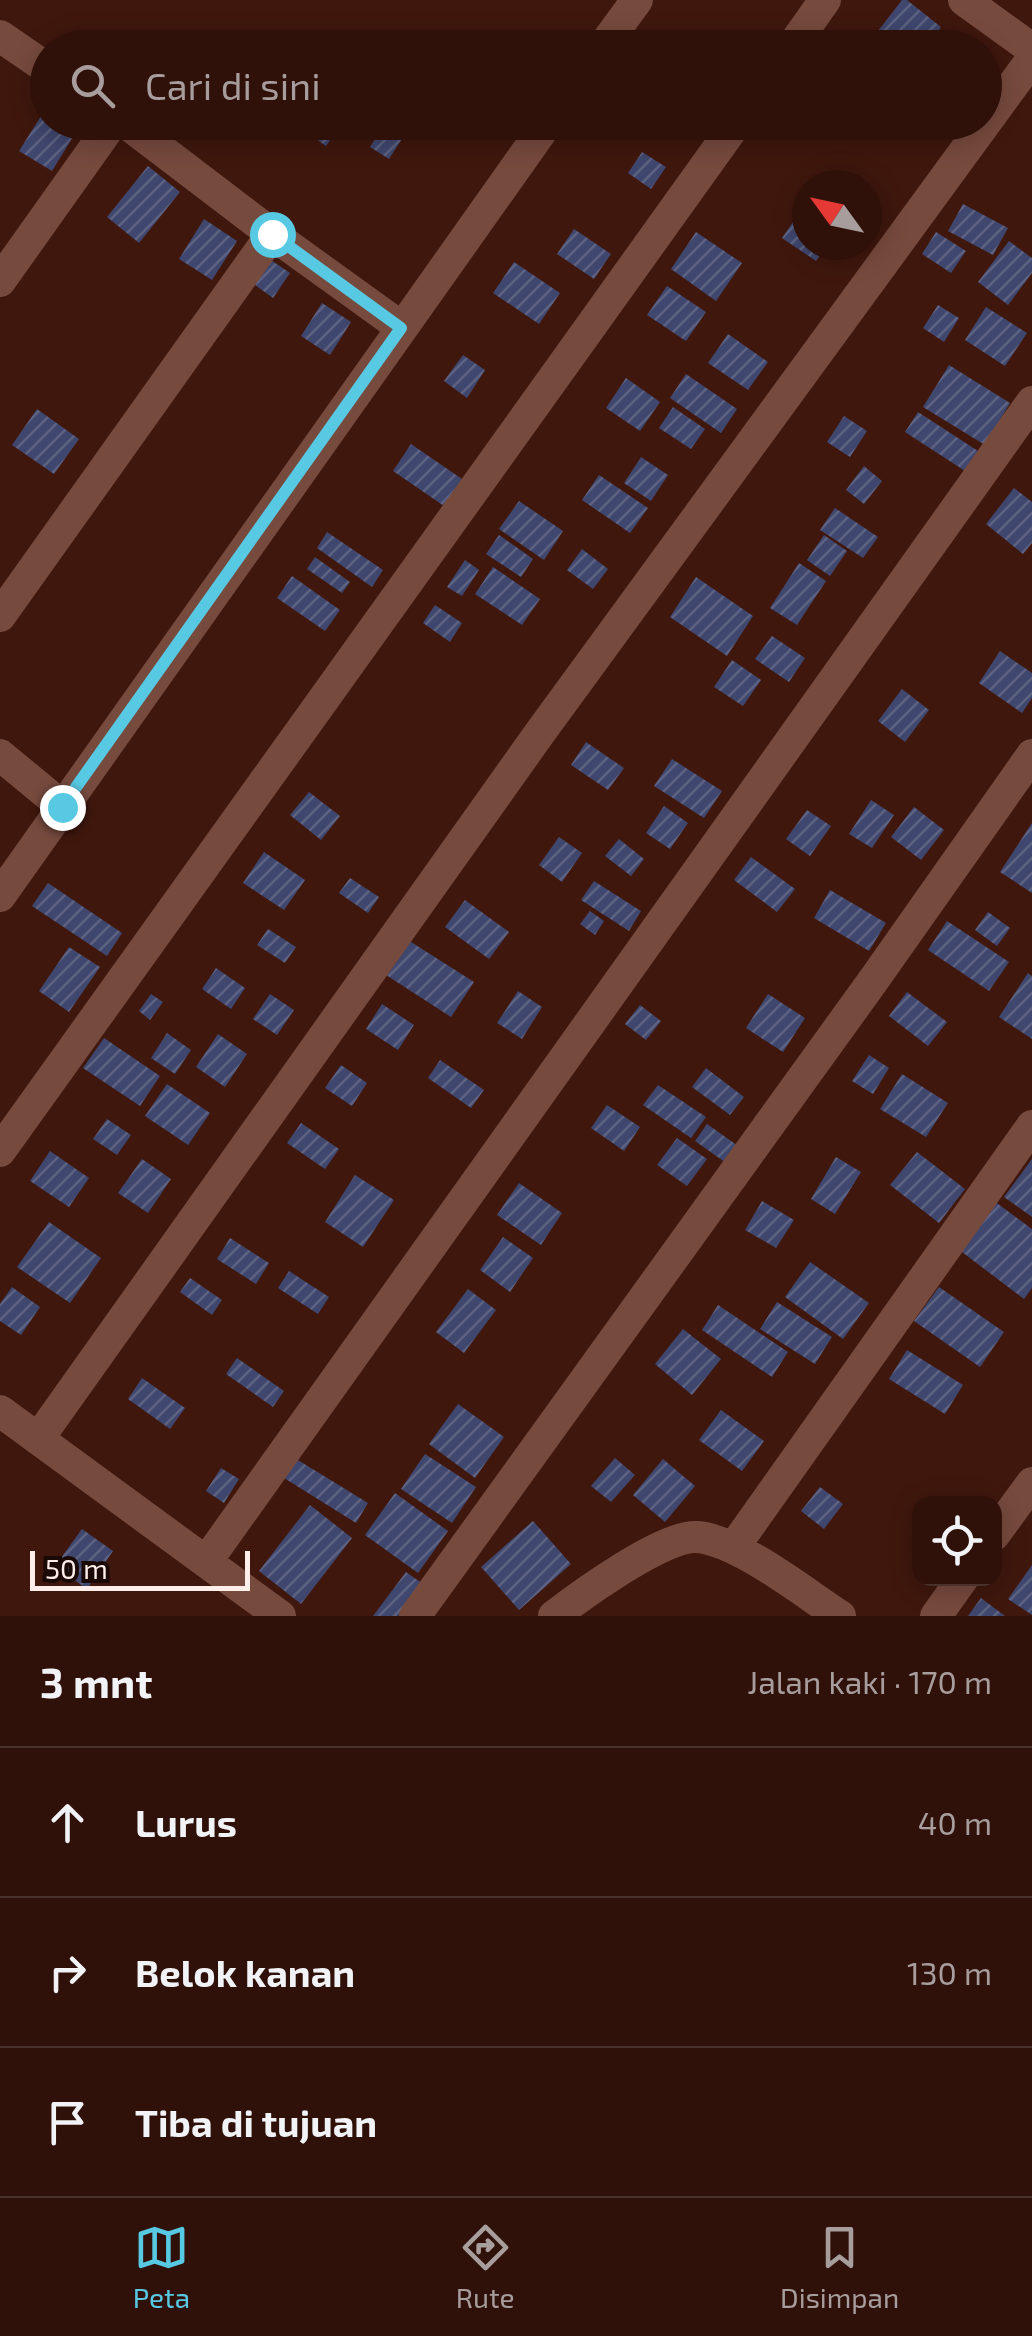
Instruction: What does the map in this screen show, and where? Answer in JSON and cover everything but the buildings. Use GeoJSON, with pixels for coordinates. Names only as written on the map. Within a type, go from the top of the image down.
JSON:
{"type":"FeatureCollection","features":[{"type":"Feature","properties":{"kind":"street"},"geometry":{"type":"LineString","coordinates":[[615,30],[636,0]]}},
{"type":"Feature","properties":{"kind":"street"},"geometry":{"type":"LineString","coordinates":[[804,30],[825,0]]}},
{"type":"Feature","properties":{"kind":"street"},"geometry":{"type":"LineString","coordinates":[[964,0],[1032,48]]}},
{"type":"Feature","properties":{"kind":"street"},"geometry":{"type":"LineString","coordinates":[[0,36],[30,57]]}},
{"type":"Feature","properties":{"kind":"street"},"geometry":{"type":"LineString","coordinates":[[1002,101],[1032,60]]}},
{"type":"Feature","properties":{"kind":"street"},"geometry":{"type":"LineString","coordinates":[[0,281],[100,140]]}},
{"type":"Feature","properties":{"kind":"street"},"geometry":{"type":"LineString","coordinates":[[149,140],[401,328]]}},
{"type":"Feature","properties":{"kind":"street"},"geometry":{"type":"LineString","coordinates":[[0,896],[535,140]]}},
{"type":"Feature","properties":{"kind":"street"},"geometry":{"type":"LineString","coordinates":[[0,1151],[724,140]]}},
{"type":"Feature","properties":{"kind":"street"},"geometry":{"type":"LineString","coordinates":[[38,1440],[539,734],[973,140]]}},
{"type":"Feature","properties":{"kind":"street"},"geometry":{"type":"LineString","coordinates":[[0,616],[272,234]]}},
{"type":"Feature","properties":{"kind":"street"},"geometry":{"type":"LineString","coordinates":[[206,1562],[1032,402]]}},
{"type":"Feature","properties":{"kind":"street"},"geometry":{"type":"LineString","coordinates":[[414,1616],[1032,754]]}},
{"type":"Feature","properties":{"kind":"street"},"geometry":{"type":"LineString","coordinates":[[0,756],[62,807]]}},
{"type":"Feature","properties":{"kind":"street"},"geometry":{"type":"LineString","coordinates":[[734,1547],[1032,1126]]}},
{"type":"Feature","properties":{"kind":"street"},"geometry":{"type":"LineString","coordinates":[[0,1411],[280,1616]]}},
{"type":"Feature","properties":{"kind":"street"},"geometry":{"type":"LineString","coordinates":[[1002,1524],[1032,1483]]}},
{"type":"Feature","properties":{"kind":"street"},"geometry":{"type":"LineString","coordinates":[[554,1616],[605,1578],[661,1548],[694,1536],[734,1547],[840,1616]]}},
{"type":"Feature","properties":{"kind":"street"},"geometry":{"type":"LineString","coordinates":[[936,1616],[957,1586]]}},
{"type":"Feature","properties":{"kind":"route"},"geometry":{"type":"LineString","coordinates":[[62,807],[401,328],[272,234]]}}]}
